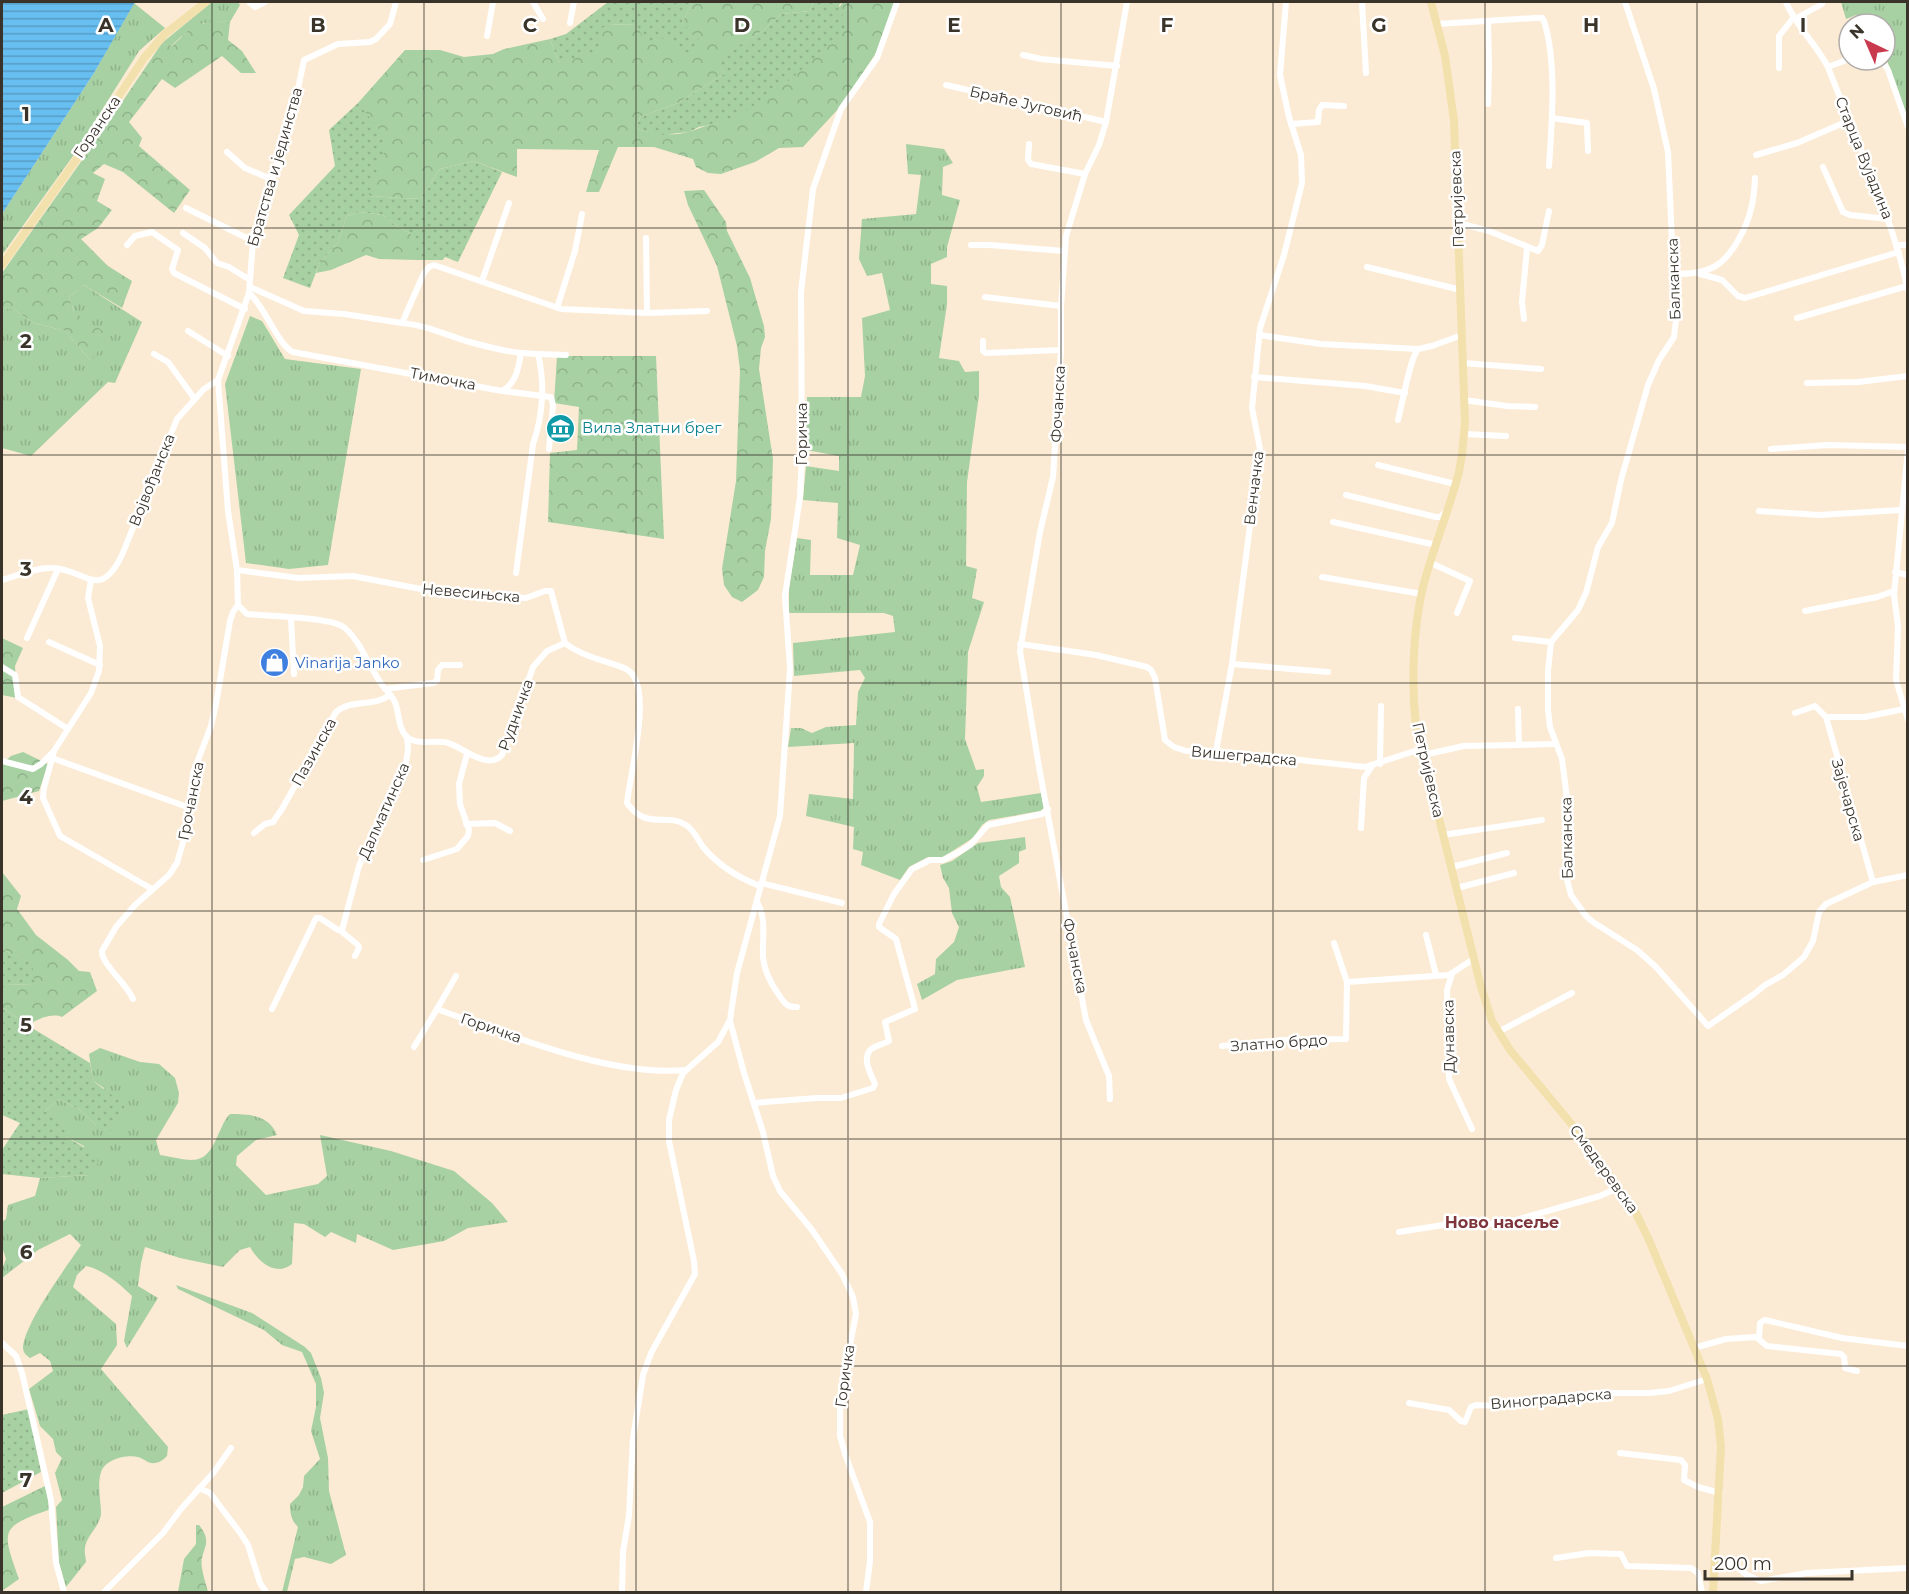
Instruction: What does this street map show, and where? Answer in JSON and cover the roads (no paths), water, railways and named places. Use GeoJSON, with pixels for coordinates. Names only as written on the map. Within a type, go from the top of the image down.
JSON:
{"type":"FeatureCollection","features":[{"type":"Feature","properties":{"kind":"main road","name":"Горанска"},"geometry":{"type":"LineString","coordinates":[[2,265],[144,58],[165,34],[206,2]]}},
{"type":"Feature","properties":{"kind":"main road","name":"Петријевска"},"geometry":{"type":"LineString","coordinates":[[1431,2],[1452,100],[1464,400],[1462,454],[1422,594],[1417,625],[1414,705],[1422,752],[1443,835]]}},
{"type":"Feature","properties":{"kind":"main road","name":"Смедеревска"},"geometry":{"type":"LineString","coordinates":[[1443,835],[1485,1001],[1498,1032],[1519,1063],[1576,1129],[1633,1207],[1645,1230],[1707,1379],[1720,1432],[1720,1493],[1713,1593]]}},
{"type":"Feature","properties":{"kind":"street"},"geometry":{"type":"LineString","coordinates":[[249,2],[255,7],[265,2]]}},
{"type":"Feature","properties":{"kind":"street","name":"Братства и јединства"},"geometry":{"type":"LineString","coordinates":[[237,605],[237,570],[228,511],[218,380],[245,309],[250,287],[253,241],[296,101],[304,60],[338,44],[370,42],[376,39],[390,24],[396,2]]}},
{"type":"Feature","properties":{"kind":"street"},"geometry":{"type":"LineString","coordinates":[[487,36],[492,2]]}},
{"type":"Feature","properties":{"kind":"street"},"geometry":{"type":"LineString","coordinates":[[533,2],[543,19]]}},
{"type":"Feature","properties":{"kind":"street"},"geometry":{"type":"LineString","coordinates":[[570,23],[574,2]]}},
{"type":"Feature","properties":{"kind":"street","name":"Горичка"},"geometry":{"type":"LineString","coordinates":[[622,1593],[623,1552],[631,1494],[633,1438],[643,1375],[651,1353],[695,1274],[668,1133],[672,1103],[679,1080],[686,1070],[718,1042],[730,1020],[737,973],[780,816],[790,669],[785,596],[800,497],[802,456],[801,292],[813,189],[841,109],[877,58],[897,2]]}},
{"type":"Feature","properties":{"kind":"street","name":"Фочанска"},"geometry":{"type":"LineString","coordinates":[[1110,1099],[1109,1076],[1086,1020],[1020,658],[1020,644],[1040,532],[1053,477],[1061,351],[1064,251],[1070,220],[1084,174],[1099,145],[1106,122],[1127,2]]}},
{"type":"Feature","properties":{"kind":"street","name":"Венчачка"},"geometry":{"type":"LineString","coordinates":[[1216,751],[1232,664],[1260,449],[1252,408],[1259,335],[1301,190],[1301,154],[1284,98],[1280,69],[1286,2]]}},
{"type":"Feature","properties":{"kind":"street"},"geometry":{"type":"LineString","coordinates":[[1362,2],[1366,73]]}},
{"type":"Feature","properties":{"kind":"street","name":"Балканска"},"geometry":{"type":"LineString","coordinates":[[1625,2],[1654,89],[1665,133],[1670,169],[1676,320],[1674,337],[1659,360],[1648,385],[1621,480],[1612,523],[1598,547],[1581,604],[1551,642],[1548,710],[1550,728],[1562,759],[1569,814],[1566,855],[1568,889],[1575,903],[1586,916],[1623,940],[1656,967],[1708,1026],[1797,964],[1809,950],[1821,908],[1873,882]]}},
{"type":"Feature","properties":{"kind":"street","name":"Старца Вујадина"},"geometry":{"type":"LineString","coordinates":[[1786,2],[1828,68],[1889,219],[1907,288]]}},
{"type":"Feature","properties":{"kind":"street"},"geometry":{"type":"LineString","coordinates":[[1779,68],[1779,36],[1795,18],[1822,4]]}},
{"type":"Feature","properties":{"kind":"street"},"geometry":{"type":"LineString","coordinates":[[1437,24],[1542,18],[1550,52],[1552,118],[1549,166]]}},
{"type":"Feature","properties":{"kind":"street"},"geometry":{"type":"LineString","coordinates":[[1488,22],[1488,104]]}},
{"type":"Feature","properties":{"kind":"street"},"geometry":{"type":"LineString","coordinates":[[1023,55],[1117,66]]}},
{"type":"Feature","properties":{"kind":"street"},"geometry":{"type":"LineString","coordinates":[[1828,68],[1837,64]]}},
{"type":"Feature","properties":{"kind":"street"},"geometry":{"type":"LineString","coordinates":[[1889,72],[1908,127]]}},
{"type":"Feature","properties":{"kind":"street","name":"Браће Југовић"},"geometry":{"type":"LineString","coordinates":[[946,85],[1106,122]]}},
{"type":"Feature","properties":{"kind":"street"},"geometry":{"type":"LineString","coordinates":[[1291,124],[1318,122],[1322,105],[1344,106]]}},
{"type":"Feature","properties":{"kind":"street"},"geometry":{"type":"LineString","coordinates":[[1552,118],[1587,123],[1588,151]]}},
{"type":"Feature","properties":{"kind":"street"},"geometry":{"type":"LineString","coordinates":[[1756,155],[1797,143],[1848,121]]}},
{"type":"Feature","properties":{"kind":"street"},"geometry":{"type":"LineString","coordinates":[[1029,144],[1028,160],[1031,164],[1084,174]]}},
{"type":"Feature","properties":{"kind":"street"},"geometry":{"type":"LineString","coordinates":[[226,152],[245,168],[271,179]]}},
{"type":"Feature","properties":{"kind":"street"},"geometry":{"type":"LineString","coordinates":[[1823,167],[1843,212],[1850,215],[1889,219]]}},
{"type":"Feature","properties":{"kind":"street"},"geometry":{"type":"LineString","coordinates":[[1697,273],[1721,263],[1734,249],[1752,209],[1755,178]]}},
{"type":"Feature","properties":{"kind":"street"},"geometry":{"type":"LineString","coordinates":[[482,281],[509,203]]}},
{"type":"Feature","properties":{"kind":"street"},"geometry":{"type":"LineString","coordinates":[[186,208],[253,241]]}},
{"type":"Feature","properties":{"kind":"street"},"geometry":{"type":"LineString","coordinates":[[1458,223],[1489,231],[1527,248],[1540,251],[1549,211]]}},
{"type":"Feature","properties":{"kind":"street"},"geometry":{"type":"LineString","coordinates":[[556,308],[575,251],[582,214]]}},
{"type":"Feature","properties":{"kind":"street"},"geometry":{"type":"LineString","coordinates":[[128,245],[135,236],[152,232],[178,250],[172,269],[174,273],[245,309]]}},
{"type":"Feature","properties":{"kind":"street"},"geometry":{"type":"LineString","coordinates":[[183,233],[205,248],[217,263],[229,267],[250,287],[304,311],[421,325],[490,348],[521,353],[566,355]]}},
{"type":"Feature","properties":{"kind":"street"},"geometry":{"type":"LineString","coordinates":[[646,238],[647,313]]}},
{"type":"Feature","properties":{"kind":"street"},"geometry":{"type":"LineString","coordinates":[[971,245],[1064,251]]}},
{"type":"Feature","properties":{"kind":"street"},"geometry":{"type":"LineString","coordinates":[[1675,274],[1697,273],[1722,280],[1738,296],[1744,298],[1908,245]]}},
{"type":"Feature","properties":{"kind":"street"},"geometry":{"type":"LineString","coordinates":[[1524,319],[1522,302],[1527,248]]}},
{"type":"Feature","properties":{"kind":"street"},"geometry":{"type":"LineString","coordinates":[[402,323],[424,273],[429,267],[437,265],[566,310],[647,313],[707,310]]}},
{"type":"Feature","properties":{"kind":"street"},"geometry":{"type":"LineString","coordinates":[[1367,267],[1461,290]]}},
{"type":"Feature","properties":{"kind":"street","name":"Тимочка"},"geometry":{"type":"LineString","coordinates":[[250,287],[284,345],[293,352],[502,391],[541,396]]}},
{"type":"Feature","properties":{"kind":"street"},"geometry":{"type":"LineString","coordinates":[[1797,318],[1907,288]]}},
{"type":"Feature","properties":{"kind":"street"},"geometry":{"type":"LineString","coordinates":[[985,297],[1061,306]]}},
{"type":"Feature","properties":{"kind":"street"},"geometry":{"type":"LineString","coordinates":[[188,331],[228,356]]}},
{"type":"Feature","properties":{"kind":"street"},"geometry":{"type":"LineString","coordinates":[[1259,335],[1321,344],[1418,349],[1462,335]]}},
{"type":"Feature","properties":{"kind":"street"},"geometry":{"type":"LineString","coordinates":[[983,341],[983,351],[986,353],[1061,351]]}},
{"type":"Feature","properties":{"kind":"street"},"geometry":{"type":"LineString","coordinates":[[1398,420],[1411,361],[1418,349]]}},
{"type":"Feature","properties":{"kind":"street"},"geometry":{"type":"LineString","coordinates":[[502,391],[511,384],[517,374],[521,353]]}},
{"type":"Feature","properties":{"kind":"street"},"geometry":{"type":"LineString","coordinates":[[154,354],[168,362],[194,398]]}},
{"type":"Feature","properties":{"kind":"street"},"geometry":{"type":"LineString","coordinates":[[516,573],[533,444],[538,430],[542,372],[538,354]]}},
{"type":"Feature","properties":{"kind":"street"},"geometry":{"type":"LineString","coordinates":[[1463,363],[1540,369]]}},
{"type":"Feature","properties":{"kind":"street"},"geometry":{"type":"LineString","coordinates":[[1807,383],[1858,382],[1908,376]]}},
{"type":"Feature","properties":{"kind":"street"},"geometry":{"type":"LineString","coordinates":[[1254,377],[1365,386],[1405,393]]}},
{"type":"Feature","properties":{"kind":"street","name":"Војвођанска"},"geometry":{"type":"LineString","coordinates":[[91,580],[108,576],[118,564],[177,418],[194,398],[218,380]]}},
{"type":"Feature","properties":{"kind":"street"},"geometry":{"type":"LineString","coordinates":[[541,396],[549,396],[552,399],[549,449]]}},
{"type":"Feature","properties":{"kind":"street"},"geometry":{"type":"LineString","coordinates":[[1464,400],[1535,407]]}},
{"type":"Feature","properties":{"kind":"street"},"geometry":{"type":"LineString","coordinates":[[1464,434],[1506,436]]}},
{"type":"Feature","properties":{"kind":"street"},"geometry":{"type":"LineString","coordinates":[[1771,449],[1828,445],[1908,448],[1894,591],[1898,626],[1896,674],[1908,720]]}},
{"type":"Feature","properties":{"kind":"street"},"geometry":{"type":"LineString","coordinates":[[1378,465],[1455,484]]}},
{"type":"Feature","properties":{"kind":"street"},"geometry":{"type":"LineString","coordinates":[[1346,495],[1436,517],[1440,517],[1447,511]]}},
{"type":"Feature","properties":{"kind":"street"},"geometry":{"type":"LineString","coordinates":[[1759,511],[1819,515],[1901,510]]}},
{"type":"Feature","properties":{"kind":"street"},"geometry":{"type":"LineString","coordinates":[[1333,522],[1436,544]]}},
{"type":"Feature","properties":{"kind":"street"},"geometry":{"type":"LineString","coordinates":[[1431,563],[1470,581],[1457,613]]}},
{"type":"Feature","properties":{"kind":"street"},"geometry":{"type":"LineString","coordinates":[[2,580],[46,568],[58,568],[91,580],[88,598],[100,646],[100,666],[91,693],[52,758],[43,795],[60,836],[152,889]]}},
{"type":"Feature","properties":{"kind":"street"},"geometry":{"type":"LineString","coordinates":[[27,638],[58,568]]}},
{"type":"Feature","properties":{"kind":"street","name":"Невесињска"},"geometry":{"type":"LineString","coordinates":[[237,570],[298,578],[353,576],[426,590],[501,597],[526,598],[551,591],[565,643]]}},
{"type":"Feature","properties":{"kind":"street"},"geometry":{"type":"LineString","coordinates":[[1895,572],[1908,575]]}},
{"type":"Feature","properties":{"kind":"street"},"geometry":{"type":"LineString","coordinates":[[1322,578],[1422,594]]}},
{"type":"Feature","properties":{"kind":"street"},"geometry":{"type":"LineString","coordinates":[[1804,611],[1877,597],[1894,591]]}},
{"type":"Feature","properties":{"kind":"street"},"geometry":{"type":"LineString","coordinates":[[237,605],[247,614],[328,622],[343,627],[396,703],[400,726],[406,737]]}},
{"type":"Feature","properties":{"kind":"street","name":"Грочанска"},"geometry":{"type":"LineString","coordinates":[[133,999],[120,977],[104,960],[102,951],[116,927],[152,889],[169,875],[177,863],[185,839],[193,773],[211,726],[230,621],[237,605]]}},
{"type":"Feature","properties":{"kind":"street"},"geometry":{"type":"LineString","coordinates":[[291,619],[294,674]]}},
{"type":"Feature","properties":{"kind":"street"},"geometry":{"type":"LineString","coordinates":[[1515,638],[1551,642]]}},
{"type":"Feature","properties":{"kind":"street"},"geometry":{"type":"LineString","coordinates":[[49,642],[100,666]]}},
{"type":"Feature","properties":{"kind":"street"},"geometry":{"type":"LineString","coordinates":[[565,643],[594,657],[626,668],[638,682],[641,703],[627,802],[634,811],[648,819],[675,821],[687,826],[705,849],[732,872],[761,885],[842,903]]}},
{"type":"Feature","properties":{"kind":"street","name":"Рудничка"},"geometry":{"type":"LineString","coordinates":[[406,737],[416,741],[449,743],[467,754],[492,760],[500,757],[533,667],[547,651],[565,643]]}},
{"type":"Feature","properties":{"kind":"street","name":"Вишеградска"},"geometry":{"type":"LineString","coordinates":[[1020,644],[1147,667],[1155,678],[1164,737],[1168,743],[1186,751],[1216,751],[1323,764],[1372,766],[1422,752],[1460,746],[1556,744]]}},
{"type":"Feature","properties":{"kind":"street"},"geometry":{"type":"LineString","coordinates":[[1232,664],[1328,672]]}},
{"type":"Feature","properties":{"kind":"street"},"geometry":{"type":"LineString","coordinates":[[387,692],[433,683],[437,681],[438,670],[442,665],[460,665]]}},
{"type":"Feature","properties":{"kind":"street"},"geometry":{"type":"LineString","coordinates":[[2,668],[15,675],[18,697],[68,729]]}},
{"type":"Feature","properties":{"kind":"street","name":"Пазинска"},"geometry":{"type":"LineString","coordinates":[[254,833],[265,824],[273,822],[282,809],[336,712],[346,706],[380,700],[387,692]]}},
{"type":"Feature","properties":{"kind":"street"},"geometry":{"type":"LineString","coordinates":[[1380,764],[1381,706]]}},
{"type":"Feature","properties":{"kind":"street"},"geometry":{"type":"LineString","coordinates":[[1795,713],[1815,706],[1826,717],[1865,717],[1904,709]]}},
{"type":"Feature","properties":{"kind":"street"},"geometry":{"type":"LineString","coordinates":[[1518,709],[1519,745]]}},
{"type":"Feature","properties":{"kind":"street","name":"Зајечарска"},"geometry":{"type":"LineString","coordinates":[[1826,717],[1864,857],[1873,882]]}},
{"type":"Feature","properties":{"kind":"street","name":"Далматинска"},"geometry":{"type":"LineString","coordinates":[[341,931],[349,909],[359,866],[384,807],[405,769],[408,750],[406,737]]}},
{"type":"Feature","properties":{"kind":"street"},"geometry":{"type":"LineString","coordinates":[[2,761],[33,769],[57,749]]}},
{"type":"Feature","properties":{"kind":"street"},"geometry":{"type":"LineString","coordinates":[[423,860],[457,849],[468,837],[469,830],[460,804],[459,784],[467,754]]}},
{"type":"Feature","properties":{"kind":"street"},"geometry":{"type":"LineString","coordinates":[[52,758],[189,808]]}},
{"type":"Feature","properties":{"kind":"street"},"geometry":{"type":"LineString","coordinates":[[1361,828],[1364,778],[1372,766]]}},
{"type":"Feature","properties":{"kind":"street"},"geometry":{"type":"LineString","coordinates":[[754,1103],[841,1098],[873,1088],[875,1084],[867,1065],[867,1057],[872,1048],[889,1041],[885,1022],[915,1009],[896,939],[879,927],[894,894],[912,869],[930,860],[943,860],[959,852],[974,841],[985,826],[1042,814],[1048,810]]}},
{"type":"Feature","properties":{"kind":"street"},"geometry":{"type":"LineString","coordinates":[[1443,835],[1542,820]]}},
{"type":"Feature","properties":{"kind":"street"},"geometry":{"type":"LineString","coordinates":[[466,824],[495,823],[510,831]]}},
{"type":"Feature","properties":{"kind":"street"},"geometry":{"type":"LineString","coordinates":[[1452,867],[1506,853]]}},
{"type":"Feature","properties":{"kind":"street"},"geometry":{"type":"LineString","coordinates":[[1457,888],[1514,873]]}},
{"type":"Feature","properties":{"kind":"street"},"geometry":{"type":"LineString","coordinates":[[1873,882],[1908,875]]}},
{"type":"Feature","properties":{"kind":"street","name":"Горичка"},"geometry":{"type":"LineString","coordinates":[[757,902],[763,920],[763,957],[766,974],[785,1003],[791,1007],[797,1006]]}},
{"type":"Feature","properties":{"kind":"street"},"geometry":{"type":"LineString","coordinates":[[272,1009],[316,918],[320,918],[341,931],[358,945],[359,948],[354,956]]}},
{"type":"Feature","properties":{"kind":"street"},"geometry":{"type":"LineString","coordinates":[[1426,935],[1436,975]]}},
{"type":"Feature","properties":{"kind":"street","name":"Златно брдо"},"geometry":{"type":"LineString","coordinates":[[1222,1046],[1283,1040],[1346,1039],[1347,982],[1334,943]]}},
{"type":"Feature","properties":{"kind":"street"},"geometry":{"type":"LineString","coordinates":[[1347,982],[1452,974],[1475,958]]}},
{"type":"Feature","properties":{"kind":"street","name":"Дунавска"},"geometry":{"type":"LineString","coordinates":[[1452,974],[1448,990],[1449,1079],[1472,1129]]}},
{"type":"Feature","properties":{"kind":"street"},"geometry":{"type":"LineString","coordinates":[[414,1047],[456,976]]}},
{"type":"Feature","properties":{"kind":"street"},"geometry":{"type":"LineString","coordinates":[[1498,1032],[1572,993]]}},
{"type":"Feature","properties":{"kind":"street","name":"Горичка"},"geometry":{"type":"LineString","coordinates":[[437,1009],[545,1047],[592,1059],[647,1070],[686,1070]]}},
{"type":"Feature","properties":{"kind":"street","name":"Горичка"},"geometry":{"type":"LineString","coordinates":[[730,1020],[773,1176],[780,1191],[812,1230],[842,1274],[849,1288],[856,1314],[840,1397],[840,1436],[870,1522],[866,1593]]}},
{"type":"Feature","properties":{"kind":"street"},"geometry":{"type":"LineString","coordinates":[[1399,1232],[1456,1223],[1502,1224],[1615,1191],[1620,1187]]}},
{"type":"Feature","properties":{"kind":"street"},"geometry":{"type":"LineString","coordinates":[[1857,1371],[1845,1368],[1844,1358],[1840,1354],[1767,1346],[1759,1337],[1761,1323],[1765,1320],[1842,1338],[1908,1346]]}},
{"type":"Feature","properties":{"kind":"street"},"geometry":{"type":"LineString","coordinates":[[1694,1348],[1726,1339],[1759,1337]]}},
{"type":"Feature","properties":{"kind":"street"},"geometry":{"type":"LineString","coordinates":[[2,1343],[15,1356],[22,1373],[51,1500],[56,1563],[64,1593]]}},
{"type":"Feature","properties":{"kind":"street","name":"Виноградарска"},"geometry":{"type":"LineString","coordinates":[[1409,1403],[1449,1410],[1465,1422],[1471,1407],[1476,1405],[1503,1406],[1536,1399],[1560,1401],[1594,1398],[1609,1393],[1649,1394],[1669,1391],[1707,1379]]}},
{"type":"Feature","properties":{"kind":"street"},"geometry":{"type":"LineString","coordinates":[[104,1593],[163,1533],[231,1448]]}},
{"type":"Feature","properties":{"kind":"street"},"geometry":{"type":"LineString","coordinates":[[1620,1453],[1681,1460],[1685,1465],[1684,1480],[1698,1487],[1720,1493]]}},
{"type":"Feature","properties":{"kind":"street"},"geometry":{"type":"LineString","coordinates":[[199,1488],[210,1493],[248,1545],[260,1583],[266,1592]]}},
{"type":"Feature","properties":{"kind":"street"},"geometry":{"type":"LineString","coordinates":[[1556,1558],[1588,1553],[1621,1554],[1627,1566],[1694,1569],[1698,1574],[1702,1593]]}},
{"type":"Feature","properties":{"kind":"street"},"geometry":{"type":"LineString","coordinates":[[1715,1559],[1730,1562],[1747,1575],[1761,1581],[1807,1573],[1908,1568]]}},
{"type":"Feature","properties":{"kind":"water"},"geometry":{"type":"Polygon","coordinates":[[[2,2],[135,2],[94,73],[2,214],[2,2]]]}},
{"type":"Feature","properties":{"kind":"place","name":"Вила Златни брег"},"geometry":{"type":"Point","coordinates":[561,428]}},
{"type":"Feature","properties":{"kind":"place","name":"Vinarija Janko"},"geometry":{"type":"Point","coordinates":[274,663]}},
{"type":"Feature","properties":{"kind":"district","name":"Ново насеље"},"geometry":{"type":"Point","coordinates":[1502,1222]}}]}
